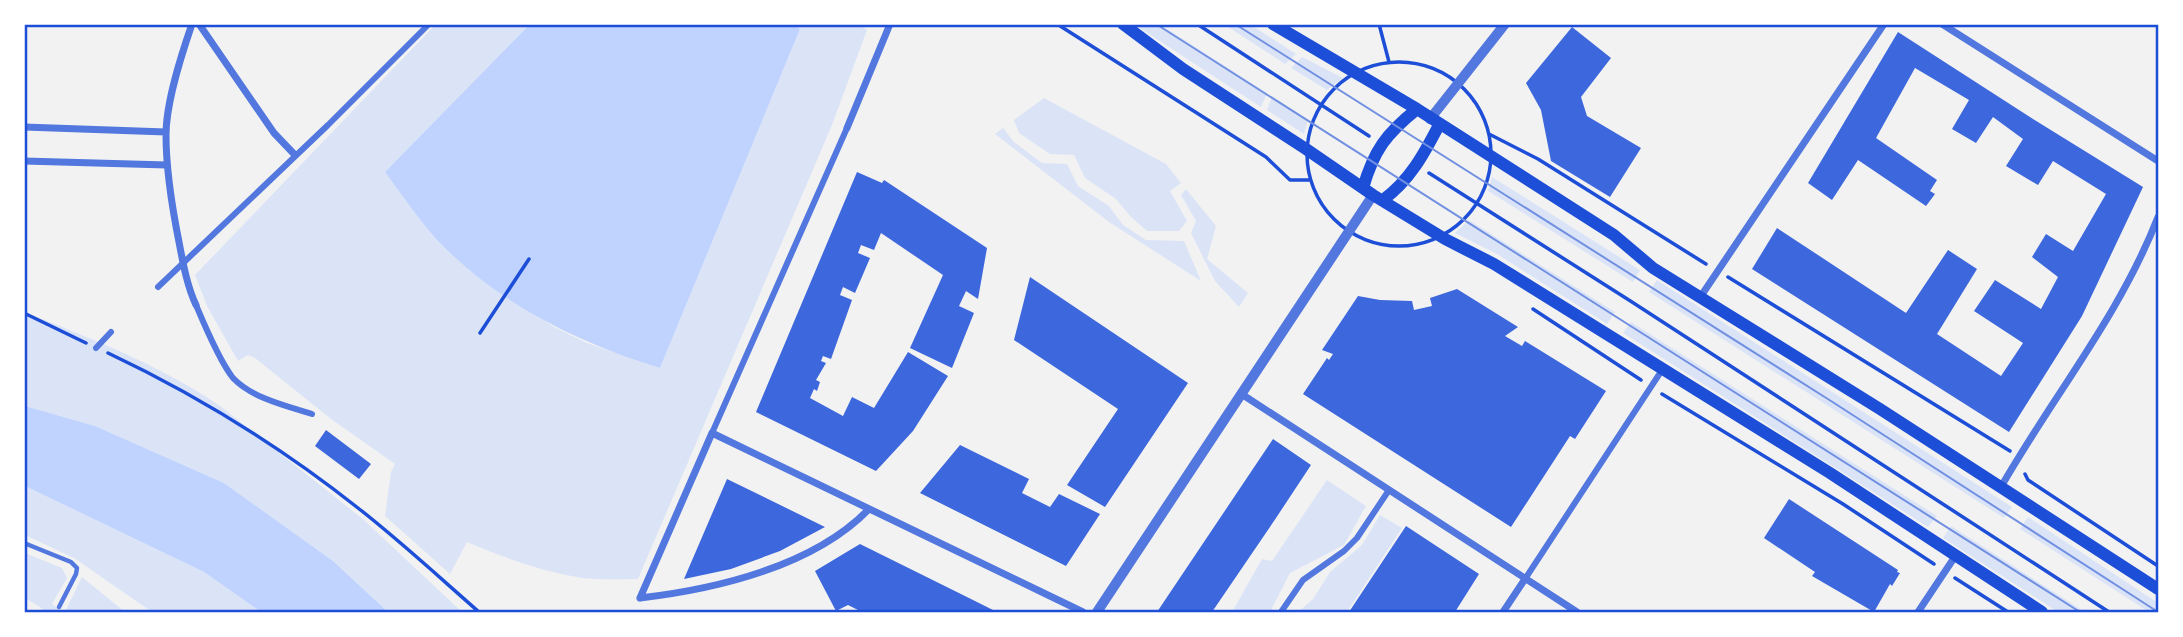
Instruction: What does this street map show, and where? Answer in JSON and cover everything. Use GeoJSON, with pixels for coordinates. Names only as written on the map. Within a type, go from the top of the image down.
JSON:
{"type":"FeatureCollection","features":[{"type":"Feature","properties":{"kind":"main road"},"geometry":{"type":"LineString","coordinates":[[1123,24],[1183,69],[1373,194],[1440,243],[1494,264],[1818,466],[2042,612]]}},
{"type":"Feature","properties":{"kind":"main road"},"geometry":{"type":"LineString","coordinates":[[1273,24],[1417,110],[1614,235],[1653,268],[1701,296],[2158,589]]}},
{"type":"Feature","properties":{"kind":"main road"},"geometry":{"type":"LineString","coordinates":[[1373,194],[1375,153],[1381,143],[1417,110]]}},
{"type":"Feature","properties":{"kind":"main road"},"geometry":{"type":"LineString","coordinates":[[1373,194],[1393,192],[1418,165],[1434,122]]}},
{"type":"Feature","properties":{"kind":"street"},"geometry":{"type":"LineString","coordinates":[[192,24],[183,50],[166,132],[167,165],[183,262],[196,305],[233,377],[253,392],[279,404],[312,414]]}},
{"type":"Feature","properties":{"kind":"street"},"geometry":{"type":"LineString","coordinates":[[199,24],[274,133],[295,155]]}},
{"type":"Feature","properties":{"kind":"street"},"geometry":{"type":"LineString","coordinates":[[158,287],[328,125],[429,24]]}},
{"type":"Feature","properties":{"kind":"street"},"geometry":{"type":"LineString","coordinates":[[869,509],[854,524],[786,563],[741,579],[686,593],[640,598],[890,24]]}},
{"type":"Feature","properties":{"kind":"street"},"geometry":{"type":"LineString","coordinates":[[1434,122],[1458,83],[1505,24]]}},
{"type":"Feature","properties":{"kind":"street"},"geometry":{"type":"LineString","coordinates":[[1701,296],[1884,24]]}},
{"type":"Feature","properties":{"kind":"street"},"geometry":{"type":"LineString","coordinates":[[1942,24],[2158,161]]}},
{"type":"Feature","properties":{"kind":"street"},"geometry":{"type":"LineString","coordinates":[[24,127],[166,132]]}},
{"type":"Feature","properties":{"kind":"street"},"geometry":{"type":"LineString","coordinates":[[24,161],[167,165]]}},
{"type":"Feature","properties":{"kind":"street"},"geometry":{"type":"LineString","coordinates":[[1097,612],[1373,194]]}},
{"type":"Feature","properties":{"kind":"street"},"geometry":{"type":"LineString","coordinates":[[2001,487],[2099,335],[2146,250],[2158,217]]}},
{"type":"Feature","properties":{"kind":"street"},"geometry":{"type":"LineString","coordinates":[[96,348],[111,332]]}},
{"type":"Feature","properties":{"kind":"street"},"geometry":{"type":"LineString","coordinates":[[1503,612],[1662,370]]}},
{"type":"Feature","properties":{"kind":"street"},"geometry":{"type":"LineString","coordinates":[[1242,395],[1577,612]]}},
{"type":"Feature","properties":{"kind":"street"},"geometry":{"type":"LineString","coordinates":[[712,433],[1083,612]]}},
{"type":"Feature","properties":{"kind":"street"},"geometry":{"type":"LineString","coordinates":[[1281,612],[1303,580],[1344,551],[1357,538],[1389,490]]}},
{"type":"Feature","properties":{"kind":"street"},"geometry":{"type":"LineString","coordinates":[[1918,612],[1956,555]]}},
{"type":"Feature","properties":{"kind":"lane"},"geometry":{"type":"LineString","coordinates":[[24,543],[71,562],[76,568],[76,574],[59,607]]}},
{"type":"Feature","properties":{"kind":"path"},"geometry":{"type":"LineString","coordinates":[[1057,24],[1266,157],[1290,180],[1310,180]]}},
{"type":"Feature","properties":{"kind":"path"},"geometry":{"type":"LineString","coordinates":[[1197,24],[1330,111]]}},
{"type":"Feature","properties":{"kind":"path"},"geometry":{"type":"LineString","coordinates":[[1379,24],[1389,62]]}},
{"type":"Feature","properties":{"kind":"path"},"geometry":{"type":"LineString","coordinates":[[1389,62],[1425,66],[1458,83],[1478,106],[1489,134],[1491,158],[1487,181],[1477,202],[1440,243],[1395,247],[1366,241],[1349,233],[1324,209],[1310,180],[1306,149],[1312,124],[1321,105],[1335,88],[1355,73],[1389,62]]}},
{"type":"Feature","properties":{"kind":"path"},"geometry":{"type":"LineString","coordinates":[[1489,134],[1538,159],[2019,456]]}},
{"type":"Feature","properties":{"kind":"path"},"geometry":{"type":"LineString","coordinates":[[1477,202],[2109,612]]}},
{"type":"Feature","properties":{"kind":"path"},"geometry":{"type":"LineString","coordinates":[[1428,242],[1440,243]]}},
{"type":"Feature","properties":{"kind":"path"},"geometry":{"type":"LineString","coordinates":[[480,333],[528,259]]}},
{"type":"Feature","properties":{"kind":"path"},"geometry":{"type":"LineString","coordinates":[[1530,307],[1710,425],[1843,504],[2008,612]]}},
{"type":"Feature","properties":{"kind":"path"},"geometry":{"type":"LineString","coordinates":[[24,313],[151,373],[273,446],[358,508],[479,612]]}},
{"type":"Feature","properties":{"kind":"path"},"geometry":{"type":"LineString","coordinates":[[2035,485],[2158,566]]}},
{"type":"Feature","properties":{"kind":"shaded area"},"geometry":{"type":"Polygon","coordinates":[[[435,25],[529,25],[385,172],[504,295],[554,327],[587,343],[660,368],[800,29],[794,25],[859,25],[867,30],[832,125],[638,579],[582,578],[553,572],[495,554],[467,542],[450,574],[385,516],[391,472],[395,464],[331,419],[255,358],[248,355],[238,361],[207,306],[195,275],[435,25]]]}},
{"type":"Feature","properties":{"kind":"shaded area"},"geometry":{"type":"Polygon","coordinates":[[[1135,25],[1161,25],[1267,93],[1261,107],[1135,25]]]}},
{"type":"Feature","properties":{"kind":"shaded area"},"geometry":{"type":"Polygon","coordinates":[[[1225,25],[1251,25],[1296,54],[1285,64],[1225,25]]]}},
{"type":"Feature","properties":{"kind":"shaded area"},"geometry":{"type":"Polygon","coordinates":[[[1302,57],[1343,78],[1327,90],[1291,68],[1302,57]]]}},
{"type":"Feature","properties":{"kind":"shaded area"},"geometry":{"type":"Polygon","coordinates":[[[1272,97],[1308,120],[1304,134],[1267,110],[1272,97]]]}},
{"type":"Feature","properties":{"kind":"shaded area"},"geometry":{"type":"Polygon","coordinates":[[[1044,98],[1166,164],[1181,183],[1170,191],[1187,221],[1179,231],[1147,231],[1116,199],[1085,178],[1074,155],[1050,154],[1019,133],[1014,120],[1044,98]]]}},
{"type":"Feature","properties":{"kind":"shaded area"},"geometry":{"type":"Polygon","coordinates":[[[1003,128],[1014,142],[1042,163],[1067,164],[1078,186],[1109,206],[1123,225],[1146,240],[1184,241],[1201,281],[1109,222],[995,134],[1003,128]]]}},
{"type":"Feature","properties":{"kind":"shaded area"},"geometry":{"type":"Polygon","coordinates":[[[1492,177],[1640,270],[1633,282],[1488,191],[1492,177]]]}},
{"type":"Feature","properties":{"kind":"shaded area"},"geometry":{"type":"Polygon","coordinates":[[[1186,189],[1216,226],[1207,259],[1248,293],[1239,307],[1215,281],[1191,233],[1196,221],[1181,195],[1186,189]]]}},
{"type":"Feature","properties":{"kind":"shaded area"},"geometry":{"type":"Polygon","coordinates":[[[1469,220],[1615,312],[1607,324],[1497,254],[1455,233],[1469,220]]]}},
{"type":"Feature","properties":{"kind":"shaded area"},"geometry":{"type":"Polygon","coordinates":[[[1657,280],[2012,507],[2004,518],[1649,292],[1657,280]]]}},
{"type":"Feature","properties":{"kind":"shaded area"},"geometry":{"type":"Polygon","coordinates":[[[24,312],[149,365],[219,405],[364,520],[462,612],[388,612],[333,561],[224,483],[95,426],[25,406],[24,312]]]}},
{"type":"Feature","properties":{"kind":"shaded area"},"geometry":{"type":"Polygon","coordinates":[[[1631,322],[1937,516],[1928,527],[1623,333],[1631,322]]]}},
{"type":"Feature","properties":{"kind":"shaded area"},"geometry":{"type":"Polygon","coordinates":[[[1327,480],[1366,506],[1344,545],[1290,573],[1270,612],[1232,612],[1262,559],[1272,561],[1327,480]]]}},
{"type":"Feature","properties":{"kind":"shaded area"},"geometry":{"type":"Polygon","coordinates":[[[25,486],[204,572],[261,612],[152,612],[74,558],[25,535],[25,486]]]}},
{"type":"Feature","properties":{"kind":"shaded area"},"geometry":{"type":"Polygon","coordinates":[[[1380,515],[1402,528],[1347,612],[1298,612],[1313,599],[1330,572],[1362,545],[1380,515]]]}},
{"type":"Feature","properties":{"kind":"shaded area"},"geometry":{"type":"Polygon","coordinates":[[[2028,517],[2158,603],[2158,612],[2149,612],[2020,529],[2028,517]]]}},
{"type":"Feature","properties":{"kind":"shaded area"},"geometry":{"type":"Polygon","coordinates":[[[1951,526],[2085,612],[2058,612],[1943,538],[1951,526]]]}},
{"type":"Feature","properties":{"kind":"shaded area"},"geometry":{"type":"Polygon","coordinates":[[[25,553],[62,568],[67,578],[52,604],[63,612],[42,612],[43,609],[25,598],[25,553]]]}},
{"type":"Feature","properties":{"kind":"shaded area"},"geometry":{"type":"Polygon","coordinates":[[[82,577],[125,612],[65,612],[82,577]]]}},
{"type":"Feature","properties":{"kind":"water"},"geometry":{"type":"Polygon","coordinates":[[[794,24],[800,29],[660,368],[573,335],[519,306],[493,288],[445,248],[385,172],[529,25],[794,24]]]}},
{"type":"Feature","properties":{"kind":"water"},"geometry":{"type":"Polygon","coordinates":[[[25,406],[95,426],[224,483],[333,561],[388,612],[261,612],[204,572],[25,486],[25,406]]]}},
{"type":"Feature","properties":{"kind":"building"},"geometry":{"type":"Polygon","coordinates":[[[1572,27],[1611,58],[1581,97],[1587,116],[1641,148],[1610,197],[1551,161],[1541,110],[1526,83],[1572,27]]]}},
{"type":"Feature","properties":{"kind":"building"},"geometry":{"type":"Polygon","coordinates":[[[1898,32],[2143,187],[2082,316],[2009,432],[1752,269],[1777,228],[1906,313],[1948,250],[1977,269],[1937,334],[2001,376],[2023,343],[1974,311],[1995,280],[2041,309],[2058,277],[2032,257],[2046,234],[2073,251],[2106,194],[2053,161],[2038,185],[2006,166],[2023,139],[1993,117],[1976,143],[1952,129],[1969,100],[1915,68],[1876,138],[1937,180],[1930,191],[1935,194],[1926,206],[1858,160],[1832,200],[1808,183],[1898,32]]]}},
{"type":"Feature","properties":{"kind":"building"},"geometry":{"type":"Polygon","coordinates":[[[857,172],[882,183],[884,180],[987,248],[978,299],[966,291],[959,306],[974,313],[952,368],[910,348],[943,275],[881,233],[874,250],[861,245],[858,253],[870,258],[855,293],[843,287],[840,295],[852,300],[831,359],[823,356],[821,361],[826,363],[816,380],[820,382],[817,391],[814,389],[810,398],[843,416],[852,397],[874,408],[908,352],[948,376],[913,431],[876,471],[756,412],[857,172]]]}},
{"type":"Feature","properties":{"kind":"building"},"geometry":{"type":"Polygon","coordinates":[[[1030,277],[1188,383],[1105,507],[1067,485],[1118,409],[1014,340],[1030,277]]]}},
{"type":"Feature","properties":{"kind":"building"},"geometry":{"type":"Polygon","coordinates":[[[1457,289],[1518,327],[1505,336],[1522,346],[1525,341],[1606,391],[1575,439],[1570,436],[1511,527],[1303,394],[1327,358],[1329,360],[1333,354],[1322,350],[1358,296],[1412,301],[1414,310],[1432,306],[1430,298],[1457,289]]]}},
{"type":"Feature","properties":{"kind":"building"},"geometry":{"type":"Polygon","coordinates":[[[326,430],[371,464],[359,479],[315,446],[326,430]]]}},
{"type":"Feature","properties":{"kind":"building"},"geometry":{"type":"Polygon","coordinates":[[[1273,439],[1311,465],[1276,518],[1212,612],[1157,612],[1273,439]]]}},
{"type":"Feature","properties":{"kind":"building"},"geometry":{"type":"Polygon","coordinates":[[[960,445],[1029,479],[1022,493],[1050,507],[1059,494],[1100,514],[1066,566],[920,493],[960,445]]]}},
{"type":"Feature","properties":{"kind":"building"},"geometry":{"type":"Polygon","coordinates":[[[727,479],[825,527],[780,551],[731,569],[684,579],[727,479]]]}},
{"type":"Feature","properties":{"kind":"building"},"geometry":{"type":"Polygon","coordinates":[[[1789,499],[1898,570],[1900,573],[1892,586],[1890,584],[1874,612],[1812,576],[1815,572],[1764,538],[1789,499]]]}},
{"type":"Feature","properties":{"kind":"building"},"geometry":{"type":"Polygon","coordinates":[[[1406,526],[1479,574],[1455,612],[1349,612],[1406,526]]]}},
{"type":"Feature","properties":{"kind":"building"},"geometry":{"type":"Polygon","coordinates":[[[860,544],[997,612],[862,612],[848,605],[836,611],[815,571],[860,544]]]}},
{"type":"Feature","properties":{"kind":"tram line"},"geometry":{"type":"LineString","coordinates":[[1156,24],[2080,612]]}},
{"type":"Feature","properties":{"kind":"tram line"},"geometry":{"type":"LineString","coordinates":[[1235,24],[1831,401],[2158,612]]}}]}
